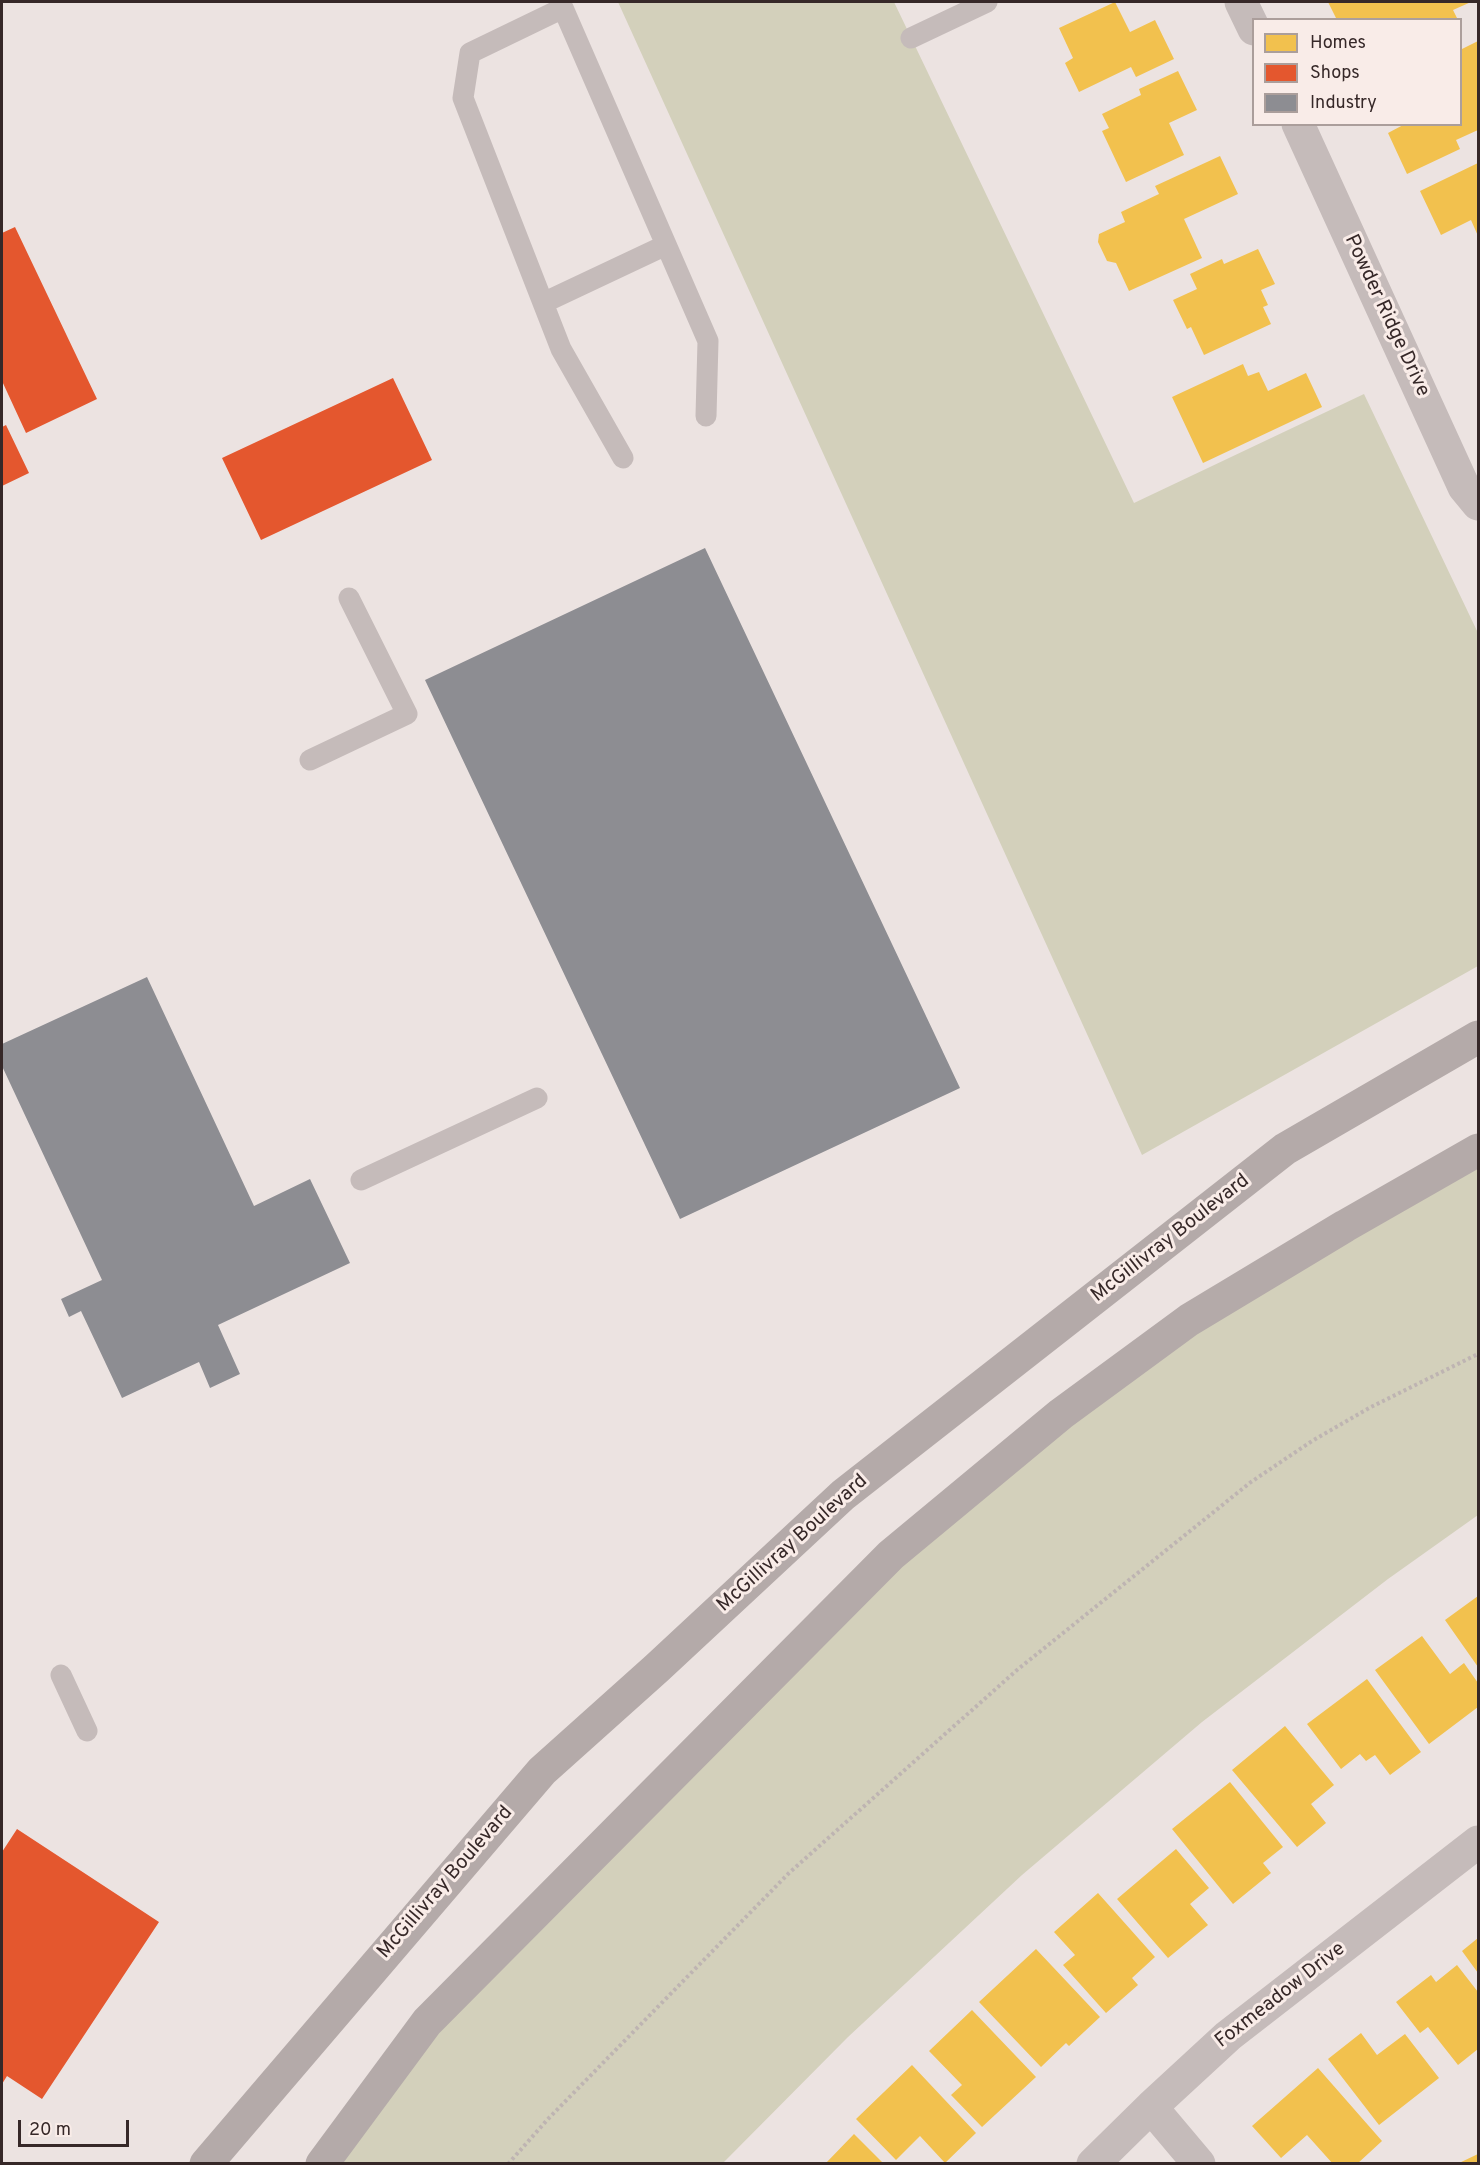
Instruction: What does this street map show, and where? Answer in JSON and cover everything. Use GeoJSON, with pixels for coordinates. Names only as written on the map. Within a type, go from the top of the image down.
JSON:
{"type":"FeatureCollection","features":[{"type":"Feature","properties":{"kind":"main road","name":"McGillivray Boulevard"},"geometry":{"type":"LineString","coordinates":[[206,2163],[542,1771],[657,1668],[843,1495],[1285,1149],[1479,1037]]}},
{"type":"Feature","properties":{"kind":"main road"},"geometry":{"type":"LineString","coordinates":[[322,2163],[427,2022],[891,1555],[1061,1414],[1189,1320],[1345,1226],[1479,1150]]}},
{"type":"Feature","properties":{"kind":"street"},"geometry":{"type":"LineString","coordinates":[[1241,2],[1252,24]]}},
{"type":"Feature","properties":{"kind":"street","name":"Powder Ridge Drive"},"geometry":{"type":"LineString","coordinates":[[1299,126],[1464,487],[1479,504]]}},
{"type":"Feature","properties":{"kind":"street","name":"Foxmeadow Drive"},"geometry":{"type":"LineString","coordinates":[[1093,2163],[1150,2106],[1228,2036],[1479,1842]]}},
{"type":"Feature","properties":{"kind":"street"},"geometry":{"type":"LineString","coordinates":[[1150,2106],[1199,2163]]}},
{"type":"Feature","properties":{"kind":"lane"},"geometry":{"type":"LineString","coordinates":[[911,38],[987,2]]}},
{"type":"Feature","properties":{"kind":"lane"},"geometry":{"type":"LineString","coordinates":[[623,458],[561,349],[463,98],[470,53],[563,8],[708,342],[706,416]]}},
{"type":"Feature","properties":{"kind":"lane"},"geometry":{"type":"LineString","coordinates":[[543,303],[666,245]]}},
{"type":"Feature","properties":{"kind":"lane"},"geometry":{"type":"LineString","coordinates":[[310,760],[407,714],[349,598]]}},
{"type":"Feature","properties":{"kind":"lane"},"geometry":{"type":"LineString","coordinates":[[361,1180],[537,1098]]}},
{"type":"Feature","properties":{"kind":"lane"},"geometry":{"type":"LineString","coordinates":[[62,1675],[87,1731]]}},
{"type":"Feature","properties":{"kind":"path"},"geometry":{"type":"LineString","coordinates":[[508,2163],[556,2110],[789,1873],[1017,1670],[1260,1476],[1312,1441],[1371,1407],[1479,1354]]}},
{"type":"Feature","properties":{"kind":"shaded area"},"geometry":{"type":"Polygon","coordinates":[[[618,2],[894,2],[1134,503],[1364,394],[1478,633],[1478,966],[1142,1155],[618,2]]]}},
{"type":"Feature","properties":{"kind":"shaded area"},"geometry":{"type":"Polygon","coordinates":[[[1478,1150],[1478,1515],[1388,1579],[1202,1722],[1022,1875],[848,2037],[723,2163],[322,2164],[427,2022],[1061,1414],[1478,1150]]]}},
{"type":"Feature","properties":{"kind":"building: Homes"},"geometry":{"type":"Polygon","coordinates":[[[1115,2],[1130,32],[1155,20],[1174,59],[1136,77],[1131,67],[1079,92],[1065,63],[1073,58],[1059,28],[1115,2]]]}},
{"type":"Feature","properties":{"kind":"building: Homes"},"geometry":{"type":"Polygon","coordinates":[[[1328,2],[1471,2],[1453,10],[1457,18],[1336,18],[1328,2]]]}},
{"type":"Feature","properties":{"kind":"building: Homes"},"geometry":{"type":"Polygon","coordinates":[[[1478,41],[1478,130],[1456,140],[1460,149],[1407,174],[1388,133],[1401,126],[1462,126],[1462,49],[1478,41]]]}},
{"type":"Feature","properties":{"kind":"building: Homes"},"geometry":{"type":"Polygon","coordinates":[[[1178,71],[1197,110],[1169,123],[1184,155],[1126,182],[1102,131],[1109,128],[1102,114],[1141,95],[1139,89],[1178,71]]]}},
{"type":"Feature","properties":{"kind":"building: Homes"},"geometry":{"type":"Polygon","coordinates":[[[1220,156],[1238,194],[1184,219],[1202,258],[1129,291],[1116,263],[1107,261],[1098,242],[1099,234],[1125,222],[1121,212],[1159,194],[1155,186],[1220,156]]]}},
{"type":"Feature","properties":{"kind":"building: Homes"},"geometry":{"type":"Polygon","coordinates":[[[1478,163],[1478,236],[1471,220],[1441,235],[1420,191],[1478,163]]]}},
{"type":"Feature","properties":{"kind":"building: Homes"},"geometry":{"type":"Polygon","coordinates":[[[1258,249],[1275,284],[1261,290],[1268,305],[1263,307],[1271,324],[1204,355],[1191,327],[1187,329],[1173,300],[1197,289],[1190,274],[1222,259],[1224,264],[1258,249]]]}},
{"type":"Feature","properties":{"kind":"building: Homes"},"geometry":{"type":"Polygon","coordinates":[[[1243,364],[1248,376],[1259,372],[1268,391],[1306,373],[1322,407],[1203,463],[1172,397],[1243,364]]]}},
{"type":"Feature","properties":{"kind":"building: Homes"},"geometry":{"type":"Polygon","coordinates":[[[1478,1596],[1478,1667],[1445,1620],[1478,1596]]]}},
{"type":"Feature","properties":{"kind":"building: Homes"},"geometry":{"type":"Polygon","coordinates":[[[1422,1636],[1450,1674],[1464,1663],[1478,1683],[1478,1707],[1429,1744],[1375,1670],[1422,1636]]]}},
{"type":"Feature","properties":{"kind":"building: Homes"},"geometry":{"type":"Polygon","coordinates":[[[1367,1679],[1421,1752],[1390,1775],[1375,1755],[1366,1761],[1360,1754],[1341,1769],[1307,1724],[1367,1679]]]}},
{"type":"Feature","properties":{"kind":"building: Homes"},"geometry":{"type":"Polygon","coordinates":[[[1285,1726],[1334,1785],[1311,1804],[1326,1823],[1297,1847],[1232,1770],[1285,1726]]]}},
{"type":"Feature","properties":{"kind":"building: Homes"},"geometry":{"type":"Polygon","coordinates":[[[1230,1782],[1283,1847],[1263,1863],[1271,1873],[1233,1904],[1172,1829],[1230,1782]]]}},
{"type":"Feature","properties":{"kind":"building: Homes"},"geometry":{"type":"Polygon","coordinates":[[[1176,1849],[1209,1888],[1190,1904],[1208,1925],[1168,1958],[1117,1899],[1176,1849]]]}},
{"type":"Feature","properties":{"kind":"building: Homes"},"geometry":{"type":"Polygon","coordinates":[[[1098,1893],[1155,1957],[1132,1978],[1138,1985],[1106,2013],[1063,1965],[1075,1955],[1054,1932],[1098,1893]]]}},
{"type":"Feature","properties":{"kind":"building: Homes"},"geometry":{"type":"Polygon","coordinates":[[[1478,1938],[1478,1973],[1462,1951],[1478,1938]]]}},
{"type":"Feature","properties":{"kind":"building: Homes"},"geometry":{"type":"Polygon","coordinates":[[[1036,1949],[1100,2017],[1069,2046],[1066,2043],[1041,2067],[979,2002],[1036,1949]]]}},
{"type":"Feature","properties":{"kind":"building: Homes"},"geometry":{"type":"Polygon","coordinates":[[[1457,1965],[1478,1992],[1478,2049],[1458,2065],[1428,2027],[1420,2033],[1396,2002],[1431,1975],[1436,1982],[1457,1965]]]}},
{"type":"Feature","properties":{"kind":"building: Homes"},"geometry":{"type":"Polygon","coordinates":[[[972,2010],[1036,2077],[982,2127],[951,2095],[962,2085],[929,2051],[972,2010]]]}},
{"type":"Feature","properties":{"kind":"building: Homes"},"geometry":{"type":"Polygon","coordinates":[[[1361,2033],[1377,2055],[1405,2034],[1439,2078],[1379,2125],[1328,2059],[1361,2033]]]}},
{"type":"Feature","properties":{"kind":"building: Homes"},"geometry":{"type":"Polygon","coordinates":[[[912,2065],[976,2133],[945,2163],[920,2136],[896,2160],[856,2119],[912,2065]]]}},
{"type":"Feature","properties":{"kind":"building: Homes"},"geometry":{"type":"Polygon","coordinates":[[[1318,2068],[1382,2141],[1357,2164],[1333,2164],[1307,2135],[1281,2158],[1252,2126],[1318,2068]]]}},
{"type":"Feature","properties":{"kind":"building: Homes"},"geometry":{"type":"Polygon","coordinates":[[[854,2134],[884,2164],[825,2164],[854,2134]]]}},
{"type":"Feature","properties":{"kind":"building: Homes"},"geometry":{"type":"Polygon","coordinates":[[[1478,2154],[1478,2164],[1457,2164],[1478,2154]]]}},
{"type":"Feature","properties":{"kind":"building: Shops"},"geometry":{"type":"Polygon","coordinates":[[[15,227],[97,399],[26,433],[2,381],[2,233],[15,227]]]}},
{"type":"Feature","properties":{"kind":"building: Shops"},"geometry":{"type":"Polygon","coordinates":[[[393,378],[432,460],[261,540],[222,458],[393,378]]]}},
{"type":"Feature","properties":{"kind":"building: Shops"},"geometry":{"type":"Polygon","coordinates":[[[6,425],[29,473],[2,486],[2,427],[6,425]]]}},
{"type":"Feature","properties":{"kind":"building: Shops"},"geometry":{"type":"Polygon","coordinates":[[[17,1829],[159,1922],[42,2099],[7,2076],[2,2084],[2,1852],[17,1829]]]}},
{"type":"Feature","properties":{"kind":"building: Industry"},"geometry":{"type":"Polygon","coordinates":[[[705,548],[960,1088],[680,1219],[425,680],[705,548]]]}},
{"type":"Feature","properties":{"kind":"building: Industry"},"geometry":{"type":"Polygon","coordinates":[[[147,977],[254,1206],[310,1179],[350,1263],[218,1325],[240,1374],[210,1388],[199,1362],[122,1398],[81,1311],[69,1317],[61,1299],[102,1280],[2,1066],[2,1044],[147,977]]]}}]}
